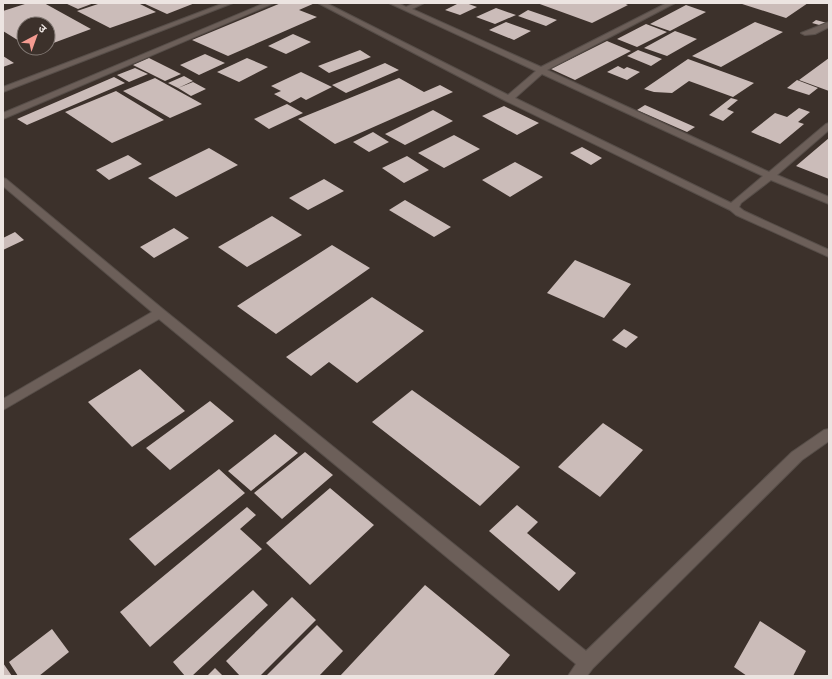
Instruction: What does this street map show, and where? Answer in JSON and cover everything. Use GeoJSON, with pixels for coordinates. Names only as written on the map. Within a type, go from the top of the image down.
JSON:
{"type":"FeatureCollection","features":[{"type":"Feature","properties":{"kind":"street"},"geometry":{"type":"LineString","coordinates":[[3,90],[230,3]]}},
{"type":"Feature","properties":{"kind":"street"},"geometry":{"type":"LineString","coordinates":[[3,116],[271,3]]}},
{"type":"Feature","properties":{"kind":"street"},"geometry":{"type":"LineString","coordinates":[[321,3],[509,99],[734,208],[740,213],[829,254]]}},
{"type":"Feature","properties":{"kind":"street"},"geometry":{"type":"LineString","coordinates":[[392,3],[542,70],[770,176],[829,201]]}},
{"type":"Feature","properties":{"kind":"street"},"geometry":{"type":"LineString","coordinates":[[406,9],[421,3]]}},
{"type":"Feature","properties":{"kind":"street"},"geometry":{"type":"LineString","coordinates":[[509,99],[542,70],[672,3]]}},
{"type":"Feature","properties":{"kind":"street"},"geometry":{"type":"LineString","coordinates":[[805,33],[812,32],[829,24]]}},
{"type":"Feature","properties":{"kind":"street"},"geometry":{"type":"LineString","coordinates":[[734,208],[736,202],[770,176],[829,126]]}},
{"type":"Feature","properties":{"kind":"street"},"geometry":{"type":"LineString","coordinates":[[3,181],[160,314],[587,662]]}},
{"type":"Feature","properties":{"kind":"street"},"geometry":{"type":"LineString","coordinates":[[3,406],[160,314]]}},
{"type":"Feature","properties":{"kind":"street"},"geometry":{"type":"LineString","coordinates":[[577,676],[587,662],[797,456],[829,434]]}},
{"type":"Feature","properties":{"kind":"building"},"geometry":{"type":"Polygon","coordinates":[[[28,3],[44,3],[91,29],[56,42],[56,16],[16,16],[16,39],[3,31],[3,11],[28,3]]]}},
{"type":"Feature","properties":{"kind":"building"},"geometry":{"type":"Polygon","coordinates":[[[65,3],[94,3],[78,9],[65,3]]]}},
{"type":"Feature","properties":{"kind":"building"},"geometry":{"type":"Polygon","coordinates":[[[101,3],[138,3],[156,12],[110,28],[77,11],[101,3]]]}},
{"type":"Feature","properties":{"kind":"building"},"geometry":{"type":"Polygon","coordinates":[[[143,3],[195,3],[167,14],[143,3]]]}},
{"type":"Feature","properties":{"kind":"building"},"geometry":{"type":"Polygon","coordinates":[[[281,3],[315,3],[299,10],[317,17],[228,56],[192,40],[281,3]]]}},
{"type":"Feature","properties":{"kind":"building"},"geometry":{"type":"Polygon","coordinates":[[[459,3],[466,3],[477,7],[460,15],[445,10],[459,3]]]}},
{"type":"Feature","properties":{"kind":"building"},"geometry":{"type":"Polygon","coordinates":[[[537,3],[623,3],[628,5],[592,23],[537,3]]]}},
{"type":"Feature","properties":{"kind":"building"},"geometry":{"type":"Polygon","coordinates":[[[739,3],[808,3],[786,18],[739,3]]]}},
{"type":"Feature","properties":{"kind":"building"},"geometry":{"type":"Polygon","coordinates":[[[686,5],[706,12],[670,31],[650,24],[686,5]]]}},
{"type":"Feature","properties":{"kind":"building"},"geometry":{"type":"Polygon","coordinates":[[[496,8],[516,15],[495,24],[476,17],[496,8]]]}},
{"type":"Feature","properties":{"kind":"building"},"geometry":{"type":"Polygon","coordinates":[[[528,10],[557,20],[546,26],[518,16],[528,10]]]}},
{"type":"Feature","properties":{"kind":"building"},"geometry":{"type":"Polygon","coordinates":[[[816,20],[827,23],[823,26],[812,23],[816,20]]]}},
{"type":"Feature","properties":{"kind":"building"},"geometry":{"type":"Polygon","coordinates":[[[506,22],[531,31],[514,40],[489,30],[506,22]]]}},
{"type":"Feature","properties":{"kind":"building"},"geometry":{"type":"Polygon","coordinates":[[[755,22],[783,32],[721,67],[692,56],[755,22]]]}},
{"type":"Feature","properties":{"kind":"building"},"geometry":{"type":"Polygon","coordinates":[[[646,24],[667,32],[637,47],[617,39],[646,24]]]}},
{"type":"Feature","properties":{"kind":"building"},"geometry":{"type":"Polygon","coordinates":[[[675,31],[697,39],[667,56],[644,48],[675,31]]]}},
{"type":"Feature","properties":{"kind":"building"},"geometry":{"type":"Polygon","coordinates":[[[293,34],[311,42],[286,54],[268,46],[293,34]]]}},
{"type":"Feature","properties":{"kind":"building"},"geometry":{"type":"Polygon","coordinates":[[[607,41],[631,51],[575,80],[551,69],[607,41]]]}},
{"type":"Feature","properties":{"kind":"building"},"geometry":{"type":"Polygon","coordinates":[[[360,50],[371,57],[329,73],[318,66],[360,50]]]}},
{"type":"Feature","properties":{"kind":"building"},"geometry":{"type":"Polygon","coordinates":[[[638,50],[662,59],[651,66],[627,56],[638,50]]]}},
{"type":"Feature","properties":{"kind":"building"},"geometry":{"type":"Polygon","coordinates":[[[205,54],[225,63],[199,75],[180,65],[205,54]]]}},
{"type":"Feature","properties":{"kind":"building"},"geometry":{"type":"Polygon","coordinates":[[[3,56],[14,63],[3,67],[3,56]]]}},
{"type":"Feature","properties":{"kind":"building"},"geometry":{"type":"Polygon","coordinates":[[[149,58],[181,74],[165,81],[133,65],[149,58]]]}},
{"type":"Feature","properties":{"kind":"building"},"geometry":{"type":"Polygon","coordinates":[[[247,58],[268,67],[239,82],[217,72],[247,58]]]}},
{"type":"Feature","properties":{"kind":"building"},"geometry":{"type":"Polygon","coordinates":[[[829,58],[829,91],[799,80],[829,58]]]}},
{"type":"Feature","properties":{"kind":"building"},"geometry":{"type":"Polygon","coordinates":[[[688,59],[754,83],[733,97],[689,81],[672,93],[654,92],[644,89],[688,59]]]}},
{"type":"Feature","properties":{"kind":"building"},"geometry":{"type":"Polygon","coordinates":[[[385,63],[399,70],[346,93],[332,85],[385,63]]]}},
{"type":"Feature","properties":{"kind":"building"},"geometry":{"type":"Polygon","coordinates":[[[618,66],[624,69],[627,67],[640,72],[627,80],[607,72],[618,66]]]}},
{"type":"Feature","properties":{"kind":"building"},"geometry":{"type":"Polygon","coordinates":[[[135,68],[148,74],[129,82],[117,75],[135,68]]]}},
{"type":"Feature","properties":{"kind":"building"},"geometry":{"type":"Polygon","coordinates":[[[301,72],[332,87],[306,100],[301,97],[290,103],[274,94],[281,91],[271,86],[301,72]]]}},
{"type":"Feature","properties":{"kind":"building"},"geometry":{"type":"Polygon","coordinates":[[[184,76],[193,81],[178,88],[168,83],[184,76]]]}},
{"type":"Feature","properties":{"kind":"building"},"geometry":{"type":"Polygon","coordinates":[[[114,77],[125,83],[27,125],[17,119],[114,77]]]}},
{"type":"Feature","properties":{"kind":"building"},"geometry":{"type":"Polygon","coordinates":[[[155,78],[202,104],[170,118],[123,91],[155,78]]]}},
{"type":"Feature","properties":{"kind":"building"},"geometry":{"type":"Polygon","coordinates":[[[399,78],[424,92],[440,85],[453,92],[335,144],[298,119],[399,78]]]}},
{"type":"Feature","properties":{"kind":"building"},"geometry":{"type":"Polygon","coordinates":[[[797,80],[818,88],[809,95],[787,88],[797,80]]]}},
{"type":"Feature","properties":{"kind":"building"},"geometry":{"type":"Polygon","coordinates":[[[193,82],[206,89],[191,96],[178,88],[193,82]]]}},
{"type":"Feature","properties":{"kind":"building"},"geometry":{"type":"Polygon","coordinates":[[[116,91],[164,120],[112,143],[65,112],[116,91]]]}},
{"type":"Feature","properties":{"kind":"building"},"geometry":{"type":"Polygon","coordinates":[[[731,98],[738,100],[727,109],[734,112],[723,121],[709,115],[731,98]]]}},
{"type":"Feature","properties":{"kind":"building"},"geometry":{"type":"Polygon","coordinates":[[[287,104],[303,113],[269,129],[254,119],[287,104]]]}},
{"type":"Feature","properties":{"kind":"building"},"geometry":{"type":"Polygon","coordinates":[[[645,105],[695,127],[687,132],[637,110],[645,105]]]}},
{"type":"Feature","properties":{"kind":"building"},"geometry":{"type":"Polygon","coordinates":[[[504,106],[539,123],[517,135],[482,116],[504,106]]]}},
{"type":"Feature","properties":{"kind":"building"},"geometry":{"type":"Polygon","coordinates":[[[799,108],[810,112],[798,122],[804,124],[780,144],[751,132],[775,113],[787,117],[799,108]]]}},
{"type":"Feature","properties":{"kind":"building"},"geometry":{"type":"Polygon","coordinates":[[[433,110],[453,121],[405,145],[385,134],[433,110]]]}},
{"type":"Feature","properties":{"kind":"building"},"geometry":{"type":"Polygon","coordinates":[[[373,132],[389,142],[369,152],[353,142],[373,132]]]}},
{"type":"Feature","properties":{"kind":"building"},"geometry":{"type":"Polygon","coordinates":[[[454,135],[480,149],[444,168],[418,153],[454,135]]]}},
{"type":"Feature","properties":{"kind":"building"},"geometry":{"type":"Polygon","coordinates":[[[829,138],[829,179],[796,166],[829,138]]]}},
{"type":"Feature","properties":{"kind":"building"},"geometry":{"type":"Polygon","coordinates":[[[582,147],[602,158],[591,165],[570,153],[582,147]]]}},
{"type":"Feature","properties":{"kind":"building"},"geometry":{"type":"Polygon","coordinates":[[[209,148],[238,165],[176,197],[148,178],[209,148]]]}},
{"type":"Feature","properties":{"kind":"building"},"geometry":{"type":"Polygon","coordinates":[[[128,155],[142,164],[109,180],[96,170],[128,155]]]}},
{"type":"Feature","properties":{"kind":"building"},"geometry":{"type":"Polygon","coordinates":[[[407,156],[429,170],[404,183],[382,168],[407,156]]]}},
{"type":"Feature","properties":{"kind":"building"},"geometry":{"type":"Polygon","coordinates":[[[515,162],[543,177],[510,197],[482,180],[515,162]]]}},
{"type":"Feature","properties":{"kind":"building"},"geometry":{"type":"Polygon","coordinates":[[[324,179],[344,191],[308,210],[289,198],[324,179]]]}},
{"type":"Feature","properties":{"kind":"building"},"geometry":{"type":"Polygon","coordinates":[[[405,200],[451,227],[434,237],[389,210],[405,200]]]}},
{"type":"Feature","properties":{"kind":"building"},"geometry":{"type":"Polygon","coordinates":[[[272,216],[302,235],[247,267],[218,247],[272,216]]]}},
{"type":"Feature","properties":{"kind":"building"},"geometry":{"type":"Polygon","coordinates":[[[174,228],[189,238],[154,258],[140,247],[174,228]]]}},
{"type":"Feature","properties":{"kind":"building"},"geometry":{"type":"Polygon","coordinates":[[[15,232],[24,240],[3,250],[3,238],[15,232]]]}},
{"type":"Feature","properties":{"kind":"building"},"geometry":{"type":"Polygon","coordinates":[[[332,245],[370,268],[276,334],[237,306],[332,245]]]}},
{"type":"Feature","properties":{"kind":"building"},"geometry":{"type":"Polygon","coordinates":[[[575,260],[631,284],[604,318],[547,293],[575,260]]]}},
{"type":"Feature","properties":{"kind":"building"},"geometry":{"type":"Polygon","coordinates":[[[372,297],[424,331],[357,383],[329,362],[311,376],[286,357],[372,297]]]}},
{"type":"Feature","properties":{"kind":"building"},"geometry":{"type":"Polygon","coordinates":[[[624,329],[638,337],[626,348],[612,340],[624,329]]]}},
{"type":"Feature","properties":{"kind":"building"},"geometry":{"type":"Polygon","coordinates":[[[140,369],[185,411],[132,447],[88,402],[140,369]]]}},
{"type":"Feature","properties":{"kind":"building"},"geometry":{"type":"Polygon","coordinates":[[[412,390],[520,467],[480,506],[372,422],[412,390]]]}},
{"type":"Feature","properties":{"kind":"building"},"geometry":{"type":"Polygon","coordinates":[[[210,401],[234,421],[170,470],[146,448],[210,401]]]}},
{"type":"Feature","properties":{"kind":"building"},"geometry":{"type":"Polygon","coordinates":[[[603,423],[643,450],[600,497],[558,467],[603,423]]]}},
{"type":"Feature","properties":{"kind":"building"},"geometry":{"type":"Polygon","coordinates":[[[275,434],[298,453],[251,491],[228,471],[275,434]]]}},
{"type":"Feature","properties":{"kind":"building"},"geometry":{"type":"Polygon","coordinates":[[[305,452],[333,475],[282,519],[254,493],[305,452]]]}},
{"type":"Feature","properties":{"kind":"building"},"geometry":{"type":"Polygon","coordinates":[[[219,469],[245,493],[155,566],[129,539],[219,469]]]}},
{"type":"Feature","properties":{"kind":"building"},"geometry":{"type":"Polygon","coordinates":[[[330,488],[374,525],[310,585],[266,543],[330,488]]]}},
{"type":"Feature","properties":{"kind":"building"},"geometry":{"type":"Polygon","coordinates":[[[517,505],[538,522],[527,533],[576,573],[559,591],[489,531],[517,505]]]}},
{"type":"Feature","properties":{"kind":"building"},"geometry":{"type":"Polygon","coordinates":[[[247,507],[256,515],[240,529],[262,549],[150,647],[120,612],[247,507]]]}},
{"type":"Feature","properties":{"kind":"building"},"geometry":{"type":"Polygon","coordinates":[[[425,585],[510,655],[493,676],[340,676],[425,585]]]}},
{"type":"Feature","properties":{"kind":"building"},"geometry":{"type":"Polygon","coordinates":[[[253,590],[268,605],[192,676],[185,676],[173,662],[253,590]]]}},
{"type":"Feature","properties":{"kind":"building"},"geometry":{"type":"Polygon","coordinates":[[[292,597],[316,620],[260,676],[240,676],[226,661],[292,597]]]}},
{"type":"Feature","properties":{"kind":"building"},"geometry":{"type":"Polygon","coordinates":[[[760,621],[806,651],[793,676],[747,676],[734,667],[760,621]]]}},
{"type":"Feature","properties":{"kind":"building"},"geometry":{"type":"Polygon","coordinates":[[[317,625],[343,651],[319,676],[266,676],[317,625]]]}},
{"type":"Feature","properties":{"kind":"building"},"geometry":{"type":"Polygon","coordinates":[[[52,629],[69,652],[39,676],[18,676],[9,662],[52,629]]]}},
{"type":"Feature","properties":{"kind":"building"},"geometry":{"type":"Polygon","coordinates":[[[3,663],[12,676],[3,676],[3,663]]]}},
{"type":"Feature","properties":{"kind":"building"},"geometry":{"type":"Polygon","coordinates":[[[215,668],[223,676],[207,676],[215,668]]]}}]}
